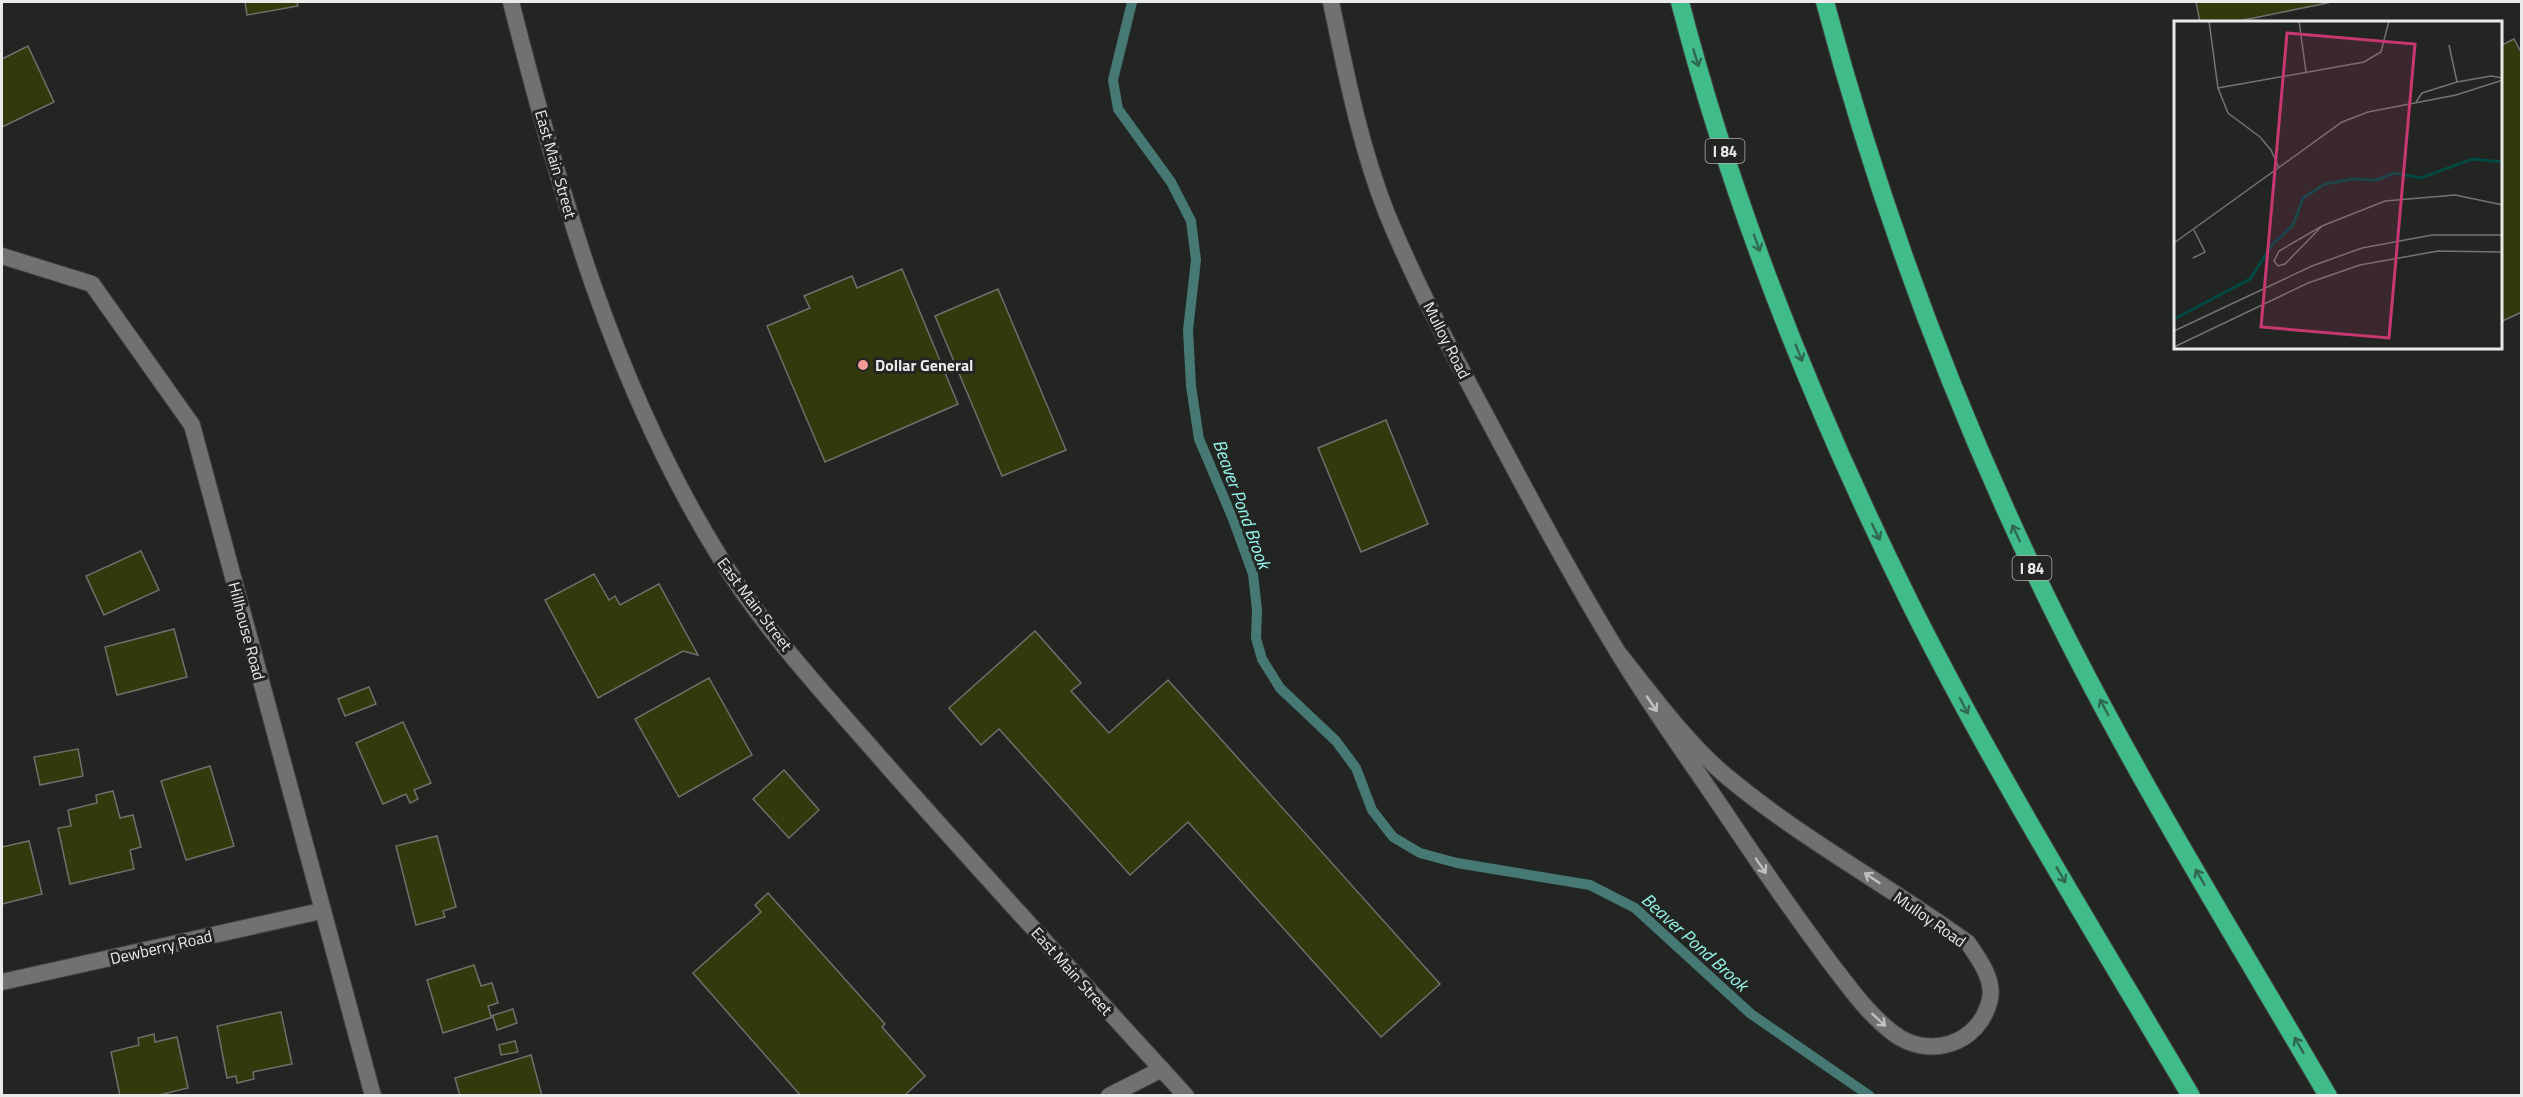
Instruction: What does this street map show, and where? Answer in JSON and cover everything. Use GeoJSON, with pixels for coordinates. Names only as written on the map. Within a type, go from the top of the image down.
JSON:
{"type":"FeatureCollection","features":[{"type":"Feature","properties":{"kind":"highway","name":"I 84"},"geometry":{"type":"LineString","coordinates":[[1680,2],[1711,108],[1777,298],[1864,507],[1966,709],[2191,1095]]}},
{"type":"Feature","properties":{"kind":"highway","name":"I 84"},"geometry":{"type":"LineString","coordinates":[[1826,2],[1861,127],[1896,232],[1957,398],[1992,482],[2044,592],[2119,735],[2328,1095]]}},
{"type":"Feature","properties":{"kind":"street","name":"East Main Street"},"geometry":{"type":"LineString","coordinates":[[511,2],[556,165],[615,350],[666,461],[721,560],[772,630],[839,710],[982,873],[1186,1095]]}},
{"type":"Feature","properties":{"kind":"street","name":"Mulloy Road"},"geometry":{"type":"LineString","coordinates":[[1331,2],[1360,135],[1387,213],[1420,287],[1463,372],[1554,542],[1620,656],[1794,914],[1864,1006],[1912,1046],[1934,1048],[1958,1042],[1980,1022],[1991,998],[1986,970],[1968,943],[1774,813],[1723,773],[1671,719],[1620,656]]}},
{"type":"Feature","properties":{"kind":"street","name":"Hillhouse Road"},"geometry":{"type":"LineString","coordinates":[[2,256],[92,284],[192,425],[372,1095]]}},
{"type":"Feature","properties":{"kind":"street","name":"Dewberry Road"},"geometry":{"type":"LineString","coordinates":[[2,982],[321,911]]}},
{"type":"Feature","properties":{"kind":"street"},"geometry":{"type":"LineString","coordinates":[[1109,1095],[1162,1069]]}},
{"type":"Feature","properties":{"kind":"building"},"geometry":{"type":"Polygon","coordinates":[[[245,2],[297,2],[298,6],[247,15],[245,2]]]}},
{"type":"Feature","properties":{"kind":"building"},"geometry":{"type":"Polygon","coordinates":[[[2196,2],[2332,2],[2239,21],[2200,21],[2196,2]]]}},
{"type":"Feature","properties":{"kind":"building"},"geometry":{"type":"Polygon","coordinates":[[[2514,39],[2522,54],[2522,312],[2502,321],[2502,45],[2514,39]]]}},
{"type":"Feature","properties":{"kind":"building"},"geometry":{"type":"Polygon","coordinates":[[[28,46],[54,102],[2,127],[2,59],[28,46]]]}},
{"type":"Feature","properties":{"kind":"building","name":"Dollar General"},"geometry":{"type":"Polygon","coordinates":[[[902,269],[958,404],[825,462],[767,326],[810,308],[804,296],[852,276],[857,288],[902,269]]]}},
{"type":"Feature","properties":{"kind":"building"},"geometry":{"type":"Polygon","coordinates":[[[998,289],[1066,450],[1002,476],[935,316],[998,289]]]}},
{"type":"Feature","properties":{"kind":"building"},"geometry":{"type":"Polygon","coordinates":[[[1386,420],[1428,524],[1361,552],[1318,448],[1386,420]]]}},
{"type":"Feature","properties":{"kind":"building"},"geometry":{"type":"Polygon","coordinates":[[[141,551],[159,590],[104,615],[86,576],[141,551]]]}},
{"type":"Feature","properties":{"kind":"building"},"geometry":{"type":"Polygon","coordinates":[[[594,574],[609,600],[615,596],[620,605],[659,584],[698,655],[683,651],[598,698],[545,600],[594,574]]]}},
{"type":"Feature","properties":{"kind":"building"},"geometry":{"type":"Polygon","coordinates":[[[174,629],[187,677],[117,695],[105,647],[174,629]]]}},
{"type":"Feature","properties":{"kind":"building"},"geometry":{"type":"Polygon","coordinates":[[[1035,631],[1081,683],[1071,691],[1109,733],[1168,680],[1440,984],[1381,1037],[1188,822],[1130,875],[999,729],[981,745],[949,708],[1035,631]]]}},
{"type":"Feature","properties":{"kind":"building"},"geometry":{"type":"Polygon","coordinates":[[[709,678],[752,755],[679,797],[635,719],[709,678]]]}},
{"type":"Feature","properties":{"kind":"building"},"geometry":{"type":"Polygon","coordinates":[[[369,687],[376,704],[345,716],[338,699],[369,687]]]}},
{"type":"Feature","properties":{"kind":"building"},"geometry":{"type":"Polygon","coordinates":[[[403,722],[431,783],[414,790],[418,799],[410,803],[406,794],[383,804],[356,743],[403,722]]]}},
{"type":"Feature","properties":{"kind":"building"},"geometry":{"type":"Polygon","coordinates":[[[78,749],[83,776],[40,785],[34,757],[78,749]]]}},
{"type":"Feature","properties":{"kind":"building"},"geometry":{"type":"Polygon","coordinates":[[[210,766],[234,846],[186,860],[161,781],[210,766]]]}},
{"type":"Feature","properties":{"kind":"building"},"geometry":{"type":"Polygon","coordinates":[[[784,770],[819,810],[789,838],[753,799],[784,770]]]}},
{"type":"Feature","properties":{"kind":"building"},"geometry":{"type":"Polygon","coordinates":[[[113,791],[120,818],[133,815],[141,847],[130,850],[134,869],[70,884],[58,828],[71,826],[68,810],[97,803],[96,795],[113,791]]]}},
{"type":"Feature","properties":{"kind":"building"},"geometry":{"type":"Polygon","coordinates":[[[437,836],[456,907],[443,911],[445,917],[416,925],[396,846],[437,836]]]}},
{"type":"Feature","properties":{"kind":"building"},"geometry":{"type":"Polygon","coordinates":[[[29,841],[42,894],[2,904],[2,847],[29,841]]]}},
{"type":"Feature","properties":{"kind":"building"},"geometry":{"type":"Polygon","coordinates":[[[768,893],[885,1024],[882,1027],[925,1076],[904,1096],[801,1096],[693,973],[761,912],[755,905],[768,893]]]}},
{"type":"Feature","properties":{"kind":"building"},"geometry":{"type":"Polygon","coordinates":[[[474,965],[481,986],[492,983],[498,1003],[488,1006],[491,1016],[513,1009],[517,1023],[497,1030],[493,1017],[443,1033],[427,980],[474,965]]]}},
{"type":"Feature","properties":{"kind":"building"},"geometry":{"type":"Polygon","coordinates":[[[281,1012],[292,1064],[253,1072],[254,1079],[237,1083],[236,1076],[227,1078],[217,1026],[281,1012]]]}},
{"type":"Feature","properties":{"kind":"building"},"geometry":{"type":"Polygon","coordinates":[[[154,1034],[155,1042],[177,1037],[188,1088],[155,1096],[120,1096],[111,1052],[139,1045],[138,1038],[154,1034]]]}},
{"type":"Feature","properties":{"kind":"building"},"geometry":{"type":"Polygon","coordinates":[[[515,1041],[518,1052],[501,1055],[499,1045],[515,1041]]]}},
{"type":"Feature","properties":{"kind":"building"},"geometry":{"type":"Polygon","coordinates":[[[531,1055],[542,1096],[460,1096],[455,1078],[531,1055]]]}},
{"type":"Feature","properties":{"kind":"waterway","name":"Beaver Pond Brook"},"geometry":{"type":"LineString","coordinates":[[1132,2],[1113,80],[1118,109],[1171,182],[1191,221],[1196,260],[1188,330],[1191,386],[1199,439],[1233,519],[1253,574],[1257,610],[1256,638],[1262,659],[1280,688],[1336,741],[1356,768],[1372,810],[1393,837],[1420,853],[1457,863],[1590,885],[1635,908],[1751,1014],[1870,1096]]}},
{"type":"Feature","properties":{"kind":"place","name":"Dollar General"},"geometry":{"type":"Point","coordinates":[863,365]}}]}
